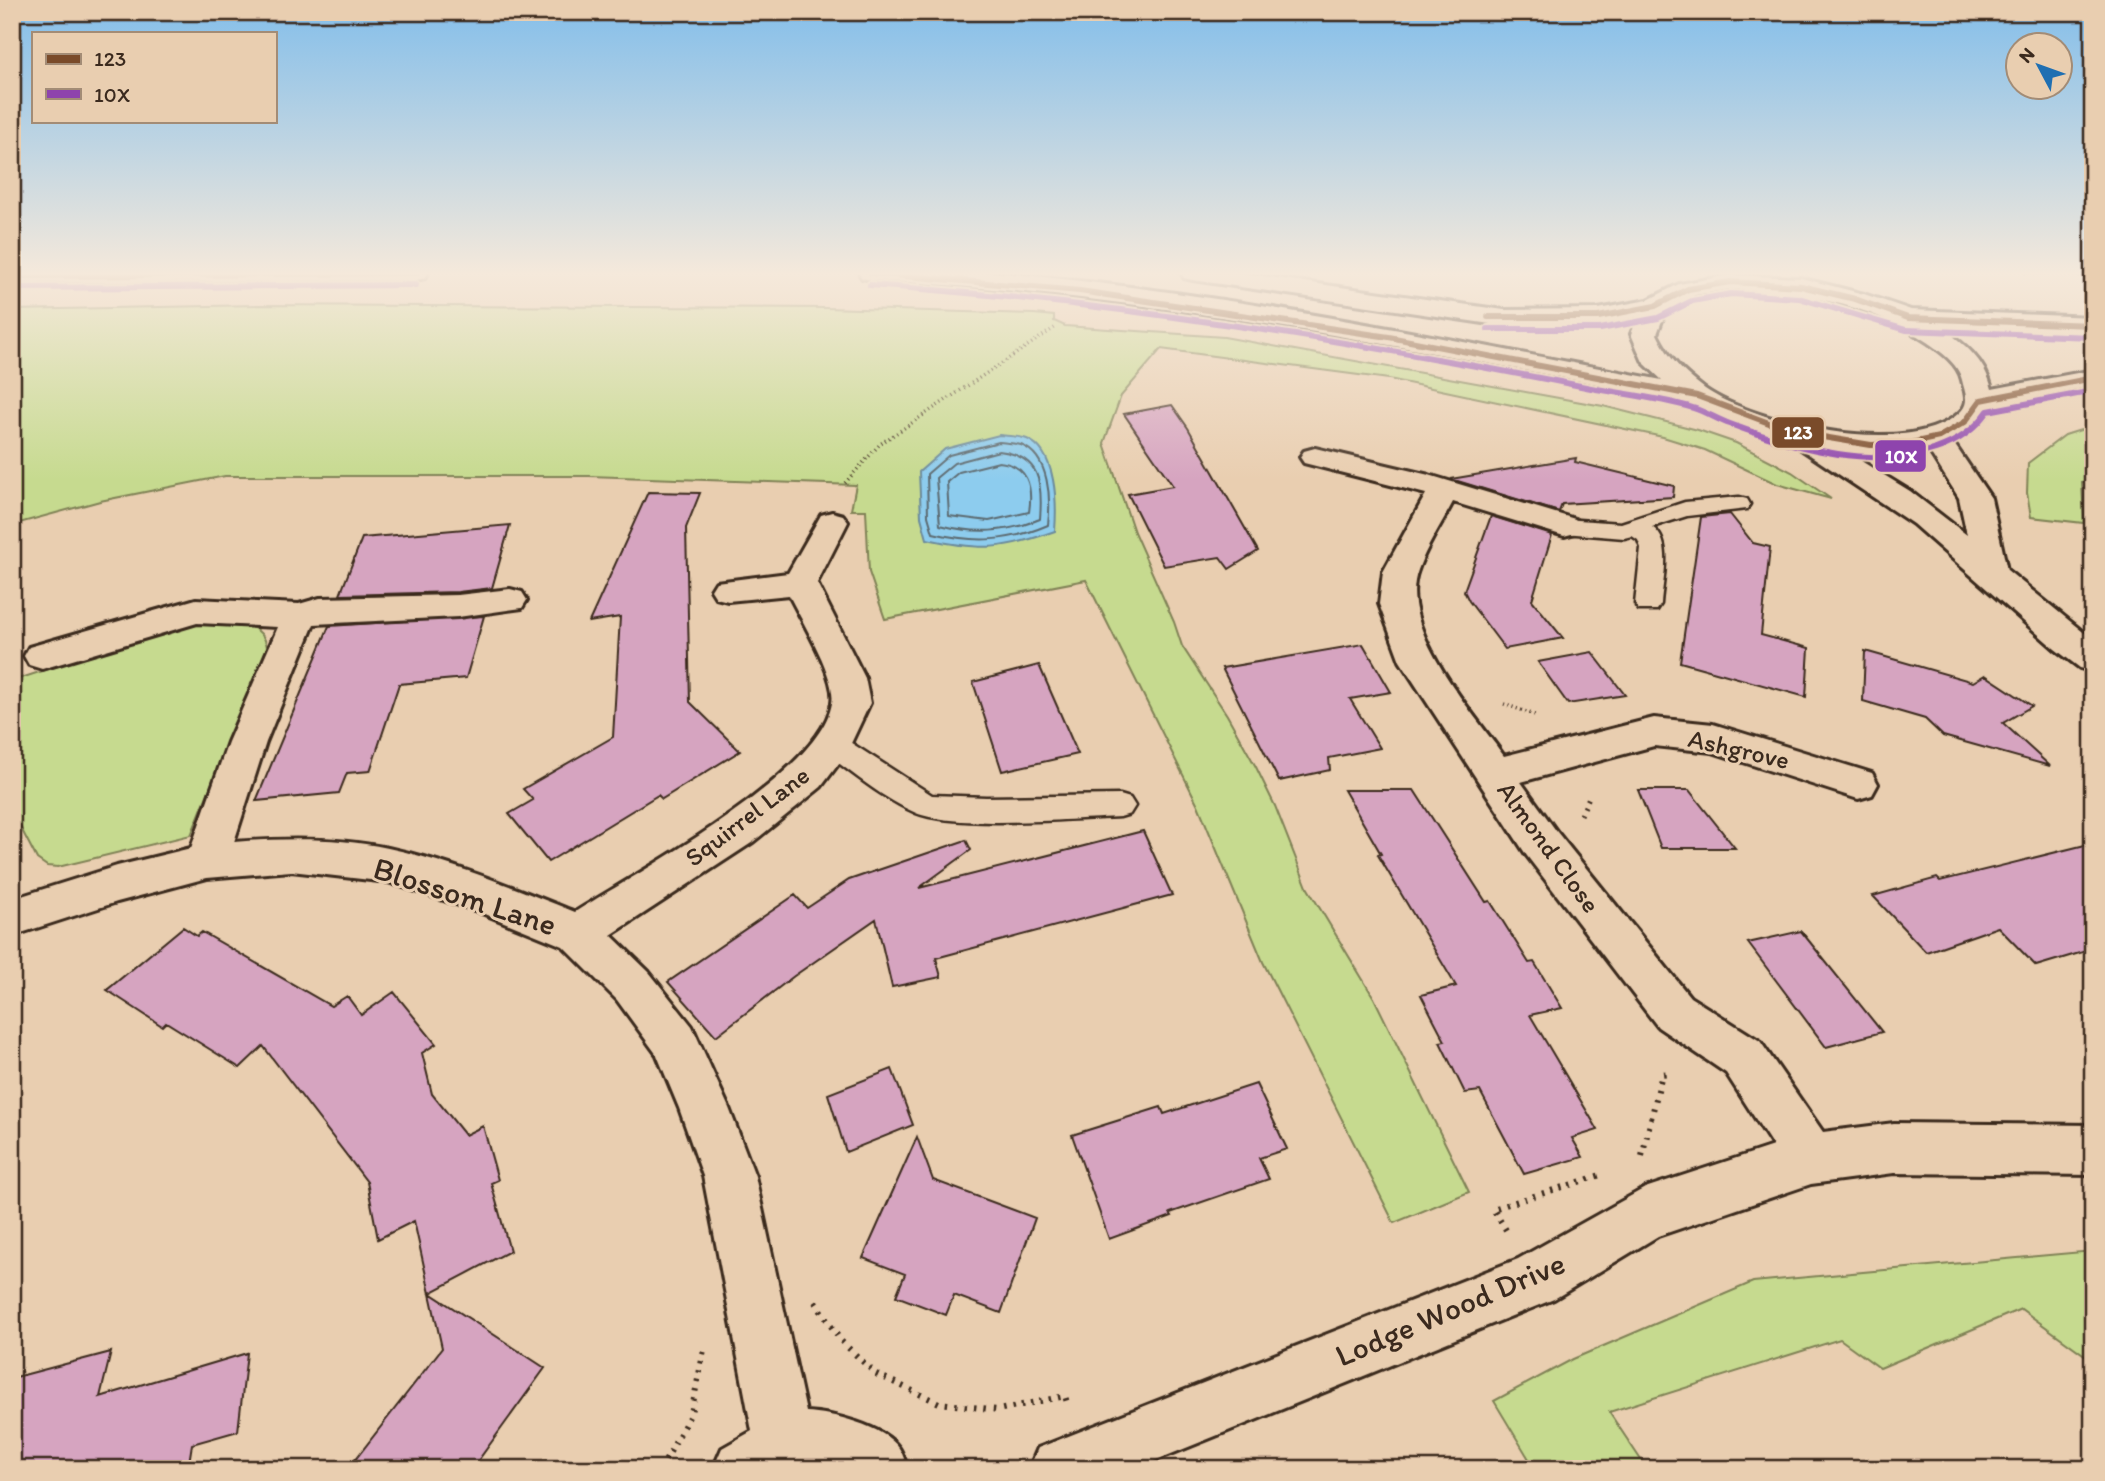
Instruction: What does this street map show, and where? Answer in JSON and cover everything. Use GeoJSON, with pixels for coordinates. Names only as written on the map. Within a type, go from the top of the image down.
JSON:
{"type":"FeatureCollection","features":[{"type":"Feature","properties":{"kind":"street"},"geometry":{"type":"LineString","coordinates":[[1408,342],[1697,396]]}},
{"type":"Feature","properties":{"kind":"street"},"geometry":{"type":"LineString","coordinates":[[1648,342],[1657,362],[1697,396],[1745,419],[1799,435],[1880,445],[1936,438],[1974,415],[1981,400],[1974,372],[1945,342]]}},
{"type":"Feature","properties":{"kind":"street"},"geometry":{"type":"LineString","coordinates":[[1981,400],[2093,378]]}},
{"type":"Feature","properties":{"kind":"street"},"geometry":{"type":"LineString","coordinates":[[1799,435],[1899,498],[1991,573],[2054,631],[2093,659]]}},
{"type":"Feature","properties":{"kind":"street"},"geometry":{"type":"LineString","coordinates":[[1936,438],[1975,498],[1991,573]]}},
{"type":"Feature","properties":{"kind":"street"},"geometry":{"type":"LineString","coordinates":[[1315,457],[1564,526]]}},
{"type":"Feature","properties":{"kind":"street","name":"Almond Close"},"geometry":{"type":"LineString","coordinates":[[1443,491],[1400,572],[1396,604],[1418,661],[1497,773],[1542,844],[1674,1012],[1743,1057],[1811,1159]]}},
{"type":"Feature","properties":{"kind":"street"},"geometry":{"type":"LineString","coordinates":[[728,590],[800,583],[832,522]]}},
{"type":"Feature","properties":{"kind":"street","name":"Squirrel Lane"},"geometry":{"type":"LineString","coordinates":[[579,933],[738,830],[807,776],[832,744],[851,704],[847,678],[800,583]]}},
{"type":"Feature","properties":{"kind":"street"},"geometry":{"type":"LineString","coordinates":[[42,656],[196,611],[300,616],[320,610],[458,606],[510,600]]}},
{"type":"Feature","properties":{"kind":"street"},"geometry":{"type":"LineString","coordinates":[[207,861],[247,742],[300,616]]}},
{"type":"Feature","properties":{"kind":"street","name":"Ashgrove"},"geometry":{"type":"LineString","coordinates":[[1497,773],[1654,733],[1713,738],[1858,784]]}},
{"type":"Feature","properties":{"kind":"street","name":"Blossom Lane"},"geometry":{"type":"LineString","coordinates":[[13,916],[117,884],[207,861],[291,854],[388,864],[489,897],[579,933],[633,986],[675,1041],[729,1176],[764,1457]]}},
{"type":"Feature","properties":{"kind":"street","name":"Lodge Wood Drive"},"geometry":{"type":"LineString","coordinates":[[1059,1469],[1535,1280],[1645,1214],[1811,1159],[1894,1148],[2093,1150]]}},
{"type":"Feature","properties":{"kind":"street"},"geometry":{"type":"LineString","coordinates":[[764,1457],[834,1442],[868,1458],[878,1469]]}},
{"type":"Feature","properties":{"kind":"lane"},"geometry":{"type":"LineString","coordinates":[[1564,526],[1606,532],[1624,531],[1685,509],[1739,504]]}},
{"type":"Feature","properties":{"kind":"lane"},"geometry":{"type":"LineString","coordinates":[[1634,527],[1649,536],[1653,548],[1648,604]]}},
{"type":"Feature","properties":{"kind":"lane"},"geometry":{"type":"LineString","coordinates":[[832,744],[911,798],[928,806],[986,809],[1119,806]]}},
{"type":"Feature","properties":{"kind":"path"},"geometry":{"type":"LineString","coordinates":[[832,522],[838,497],[848,479],[880,444],[1036,342]]}},
{"type":"Feature","properties":{"kind":"path"},"geometry":{"type":"LineString","coordinates":[[1445,699],[1473,693],[1559,724],[1581,751]]}},
{"type":"Feature","properties":{"kind":"path"},"geometry":{"type":"LineString","coordinates":[[1640,1162],[1662,1074],[1743,1057]]}},
{"type":"Feature","properties":{"kind":"path"},"geometry":{"type":"LineString","coordinates":[[1535,1280],[1493,1209],[1603,1174]]}},
{"type":"Feature","properties":{"kind":"path"},"geometry":{"type":"LineString","coordinates":[[812,1298],[841,1341],[876,1374],[939,1403],[998,1410],[1065,1396]]}},
{"type":"Feature","properties":{"kind":"path"},"geometry":{"type":"LineString","coordinates":[[661,1469],[691,1413],[706,1341]]}},
{"type":"Feature","properties":{"kind":"green space"},"geometry":{"type":"Polygon","coordinates":[[[12,342],[1252,342],[1603,406],[1698,430],[1736,443],[1792,472],[1831,499],[1777,484],[1705,450],[1663,437],[1389,379],[1161,349],[1121,396],[1104,443],[1134,532],[1182,646],[1227,715],[1256,767],[1275,806],[1307,887],[1374,998],[1469,1192],[1394,1223],[1263,962],[1198,805],[1086,580],[885,619],[869,572],[866,510],[851,510],[856,485],[589,476],[225,476],[100,501],[12,525],[12,342]]]}},
{"type":"Feature","properties":{"kind":"green space"},"geometry":{"type":"Polygon","coordinates":[[[2093,426],[2093,484],[2082,482],[2084,523],[2031,517],[2027,493],[2028,463],[2065,435],[2093,426]]]}},
{"type":"Feature","properties":{"kind":"green space"},"geometry":{"type":"Polygon","coordinates":[[[198,620],[250,626],[264,637],[267,647],[191,835],[58,867],[47,866],[37,859],[12,811],[12,681],[198,620]]]}},
{"type":"Feature","properties":{"kind":"green space"},"geometry":{"type":"Polygon","coordinates":[[[2093,1251],[2093,1361],[2021,1309],[1880,1368],[1840,1339],[1609,1412],[1647,1469],[1535,1469],[1494,1401],[1573,1359],[1753,1282],[2093,1251]]]}},
{"type":"Feature","properties":{"kind":"water"},"geometry":{"type":"Polygon","coordinates":[[[999,435],[1027,439],[1037,445],[1044,455],[1053,480],[1055,531],[992,547],[927,539],[921,517],[919,472],[945,449],[999,435]]]}},
{"type":"Feature","properties":{"kind":"building"},"geometry":{"type":"Polygon","coordinates":[[[1172,405],[1188,428],[1258,551],[1229,569],[1220,557],[1164,566],[1128,494],[1173,486],[1124,414],[1172,405]]]}},
{"type":"Feature","properties":{"kind":"building"},"geometry":{"type":"Polygon","coordinates":[[[1576,458],[1575,462],[1674,486],[1673,497],[1562,504],[1559,512],[1451,479],[1576,458]]]}},
{"type":"Feature","properties":{"kind":"building"},"geometry":{"type":"Polygon","coordinates":[[[648,492],[700,493],[686,528],[690,702],[740,751],[662,799],[658,795],[548,862],[509,814],[533,800],[523,789],[613,737],[620,617],[589,622],[648,492]]]}},
{"type":"Feature","properties":{"kind":"building"},"geometry":{"type":"Polygon","coordinates":[[[1730,514],[1753,543],[1770,547],[1761,635],[1809,648],[1806,697],[1680,662],[1701,517],[1730,514]]]}},
{"type":"Feature","properties":{"kind":"building"},"geometry":{"type":"Polygon","coordinates":[[[1491,516],[1552,535],[1532,600],[1563,638],[1505,649],[1469,601],[1464,591],[1491,516]]]}},
{"type":"Feature","properties":{"kind":"building"},"geometry":{"type":"Polygon","coordinates":[[[510,525],[492,588],[458,592],[340,595],[362,538],[510,525]]]}},
{"type":"Feature","properties":{"kind":"building"},"geometry":{"type":"Polygon","coordinates":[[[484,616],[466,678],[399,684],[370,771],[347,773],[339,793],[256,801],[329,626],[484,616]]]}},
{"type":"Feature","properties":{"kind":"building"},"geometry":{"type":"Polygon","coordinates":[[[1363,644],[1391,692],[1350,699],[1380,748],[1329,758],[1330,770],[1279,781],[1222,668],[1363,644]]]}},
{"type":"Feature","properties":{"kind":"building"},"geometry":{"type":"Polygon","coordinates":[[[1865,651],[1973,682],[1985,675],[2032,706],[2003,723],[2050,766],[1943,736],[1925,719],[1863,701],[1865,651]]]}},
{"type":"Feature","properties":{"kind":"building"},"geometry":{"type":"Polygon","coordinates":[[[1592,652],[1625,695],[1568,704],[1538,662],[1592,652]]]}},
{"type":"Feature","properties":{"kind":"building"},"geometry":{"type":"Polygon","coordinates":[[[1039,665],[1078,754],[1002,771],[973,682],[1039,665]]]}},
{"type":"Feature","properties":{"kind":"building"},"geometry":{"type":"Polygon","coordinates":[[[1344,790],[1414,790],[1486,902],[1490,901],[1529,963],[1534,962],[1562,1008],[1530,1015],[1598,1130],[1572,1138],[1583,1157],[1524,1174],[1480,1091],[1465,1093],[1440,1042],[1445,1041],[1421,995],[1456,986],[1378,855],[1381,854],[1344,790]]]}},
{"type":"Feature","properties":{"kind":"building"},"geometry":{"type":"Polygon","coordinates":[[[1638,790],[1689,790],[1735,848],[1661,848],[1638,790]]]}},
{"type":"Feature","properties":{"kind":"building"},"geometry":{"type":"Polygon","coordinates":[[[1143,831],[1172,895],[936,958],[941,977],[892,987],[876,919],[794,976],[716,1036],[668,982],[795,895],[807,908],[849,880],[966,840],[971,850],[919,888],[1143,831]]]}},
{"type":"Feature","properties":{"kind":"building"},"geometry":{"type":"Polygon","coordinates":[[[2093,843],[2093,949],[2036,966],[1998,927],[1926,952],[1873,896],[1937,878],[1940,881],[2093,843]]]}},
{"type":"Feature","properties":{"kind":"building"},"geometry":{"type":"Polygon","coordinates":[[[183,927],[197,936],[202,932],[331,1006],[347,996],[361,1015],[394,992],[436,1044],[422,1053],[432,1094],[465,1135],[483,1126],[498,1180],[491,1183],[510,1251],[430,1293],[545,1368],[472,1469],[348,1469],[442,1348],[414,1221],[378,1239],[367,1182],[263,1046],[240,1068],[166,1022],[162,1026],[107,990],[183,927]]]}},
{"type":"Feature","properties":{"kind":"building"},"geometry":{"type":"Polygon","coordinates":[[[1801,931],[1882,1032],[1826,1047],[1748,943],[1801,931]]]}},
{"type":"Feature","properties":{"kind":"building"},"geometry":{"type":"Polygon","coordinates":[[[892,1069],[913,1125],[846,1152],[828,1094],[892,1069]]]}},
{"type":"Feature","properties":{"kind":"building"},"geometry":{"type":"Polygon","coordinates":[[[1256,1084],[1287,1149],[1259,1158],[1269,1179],[1170,1213],[1172,1216],[1109,1239],[1072,1135],[1161,1107],[1164,1114],[1256,1084]]]}},
{"type":"Feature","properties":{"kind":"building"},"geometry":{"type":"Polygon","coordinates":[[[917,1137],[933,1180],[1035,1218],[1001,1313],[954,1295],[946,1315],[896,1296],[905,1274],[863,1258],[917,1137]]]}},
{"type":"Feature","properties":{"kind":"building"},"geometry":{"type":"Polygon","coordinates":[[[111,1352],[100,1397],[247,1353],[238,1431],[192,1444],[188,1469],[12,1469],[12,1378],[111,1352]]]}},
{"type":"Feature","properties":{"kind":"transit line","name":"10X"},"geometry":{"type":"LineString","coordinates":[[1345,342],[1693,408],[1756,434],[1793,445],[1871,457],[1908,456],[1942,448],[1971,432],[1988,411],[2093,391]]}},
{"type":"Feature","properties":{"kind":"transit line","name":"123"},"geometry":{"type":"LineString","coordinates":[[1416,342],[1697,396],[1723,408],[1793,432],[1871,445],[1907,444],[1939,437],[1965,422],[1981,400],[2093,378]]}}]}
